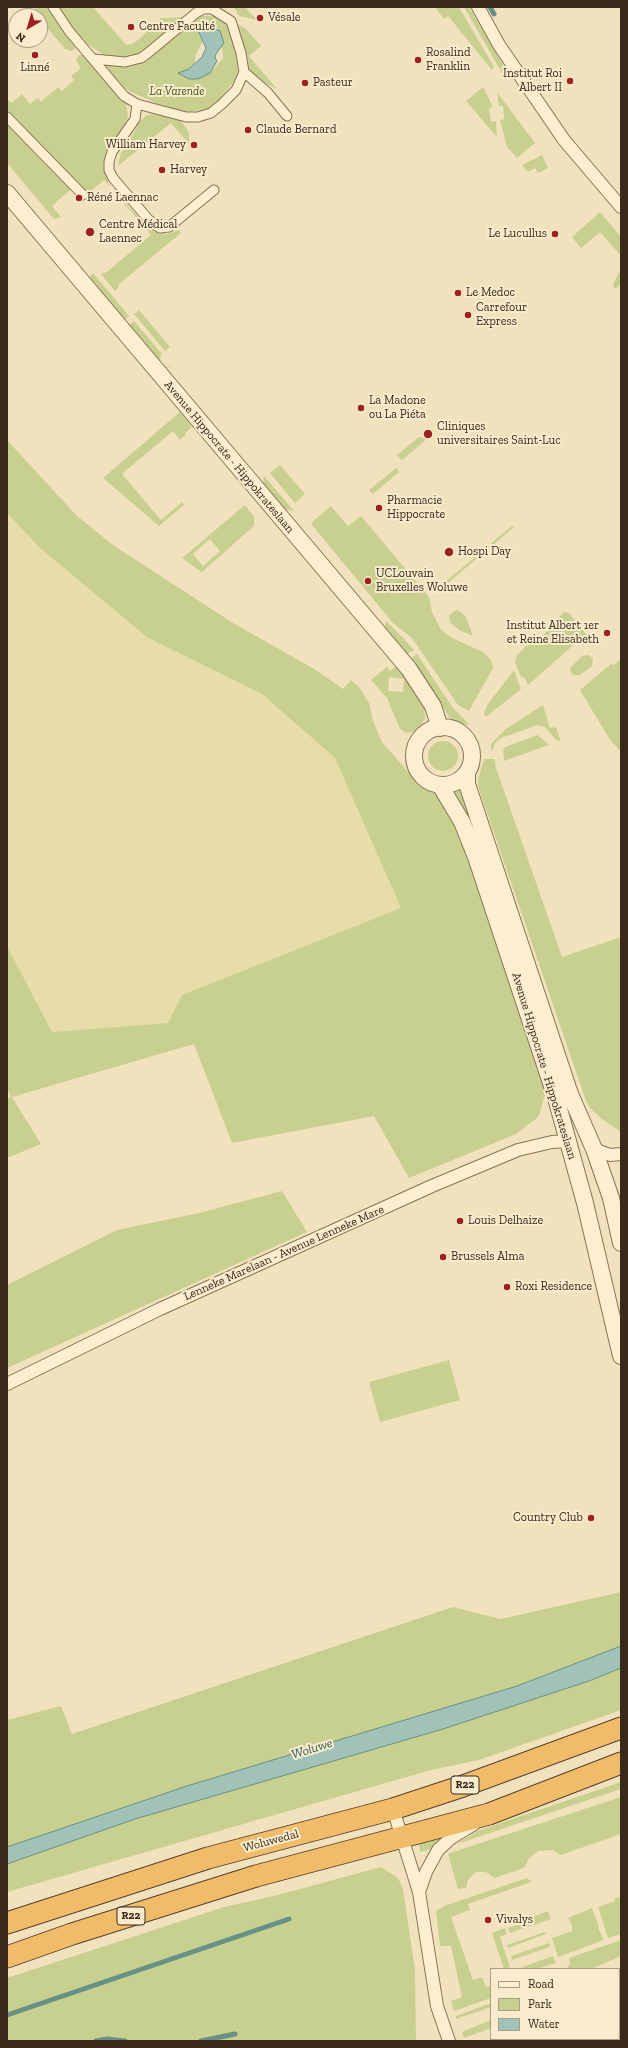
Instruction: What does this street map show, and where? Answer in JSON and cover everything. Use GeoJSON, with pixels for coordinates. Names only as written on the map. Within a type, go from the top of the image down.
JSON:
{"type":"FeatureCollection","features":[{"type":"Feature","properties":{"kind":"highway","name":"Woluwedal"},"geometry":{"type":"LineString","coordinates":[[7,1923],[208,1858],[393,1809],[463,1786],[621,1728]]}},
{"type":"Feature","properties":{"kind":"highway","name":"R22"},"geometry":{"type":"LineString","coordinates":[[7,1957],[72,1934],[256,1876],[489,1814],[621,1763]]}},
{"type":"Feature","properties":{"kind":"street"},"geometry":{"type":"LineString","coordinates":[[53,7],[69,32],[94,59],[124,96],[137,104],[186,117],[198,117],[211,113],[222,104],[236,90],[244,72],[241,53],[230,21],[212,9],[203,10],[196,13],[141,58],[125,62],[94,59]]}},
{"type":"Feature","properties":{"kind":"street"},"geometry":{"type":"LineString","coordinates":[[478,7],[499,45],[564,140],[621,207]]}},
{"type":"Feature","properties":{"kind":"street"},"geometry":{"type":"LineString","coordinates":[[244,72],[268,93],[288,116]]}},
{"type":"Feature","properties":{"kind":"street"},"geometry":{"type":"LineString","coordinates":[[137,104],[135,119],[112,152],[109,162],[109,170],[113,178],[149,220],[160,228],[169,227],[214,190]]}},
{"type":"Feature","properties":{"kind":"street"},"geometry":{"type":"LineString","coordinates":[[7,117],[83,195]]}},
{"type":"Feature","properties":{"kind":"street","name":"Avenue Hippocrate - Hippokrateslaan"},"geometry":{"type":"LineString","coordinates":[[7,193],[408,669],[433,706],[440,728],[449,728],[457,731],[469,743],[472,758],[467,773],[467,784],[570,1094],[594,1149],[610,1198],[621,1243]]}},
{"type":"Feature","properties":{"kind":"street"},"geometry":{"type":"LineString","coordinates":[[440,728],[429,731],[420,739],[415,756],[419,770],[424,777],[440,784],[455,782],[467,773]]}},
{"type":"Feature","properties":{"kind":"street","name":"Avenue Hippocrate - Hippokrateslaan"},"geometry":{"type":"LineString","coordinates":[[440,784],[462,822],[476,857],[568,1141],[585,1203],[621,1356]]}},
{"type":"Feature","properties":{"kind":"street"},"geometry":{"type":"LineString","coordinates":[[568,1141],[610,1155],[621,1154]]}},
{"type":"Feature","properties":{"kind":"street","name":"Lenneke Marelaan - Avenue Lenneke Mare"},"geometry":{"type":"LineString","coordinates":[[7,1384],[156,1311],[432,1186],[518,1150],[552,1142],[568,1141]]}},
{"type":"Feature","properties":{"kind":"street"},"geometry":{"type":"LineString","coordinates":[[393,1809],[419,1892],[437,2006],[449,2041]]}},
{"type":"Feature","properties":{"kind":"street"},"geometry":{"type":"LineString","coordinates":[[419,1892],[426,1872],[438,1850],[451,1838],[489,1814]]}},
{"type":"Feature","properties":{"kind":"shaded area"},"geometry":{"type":"Polygon","coordinates":[[[7,513],[40,548],[148,638],[262,694],[335,758],[401,908],[182,995],[168,1023],[52,1032],[7,946],[7,513]]]}},
{"type":"Feature","properties":{"kind":"green space"},"geometry":{"type":"Polygon","coordinates":[[[34,7],[48,8],[35,8],[34,7]]]}},
{"type":"Feature","properties":{"kind":"green space"},"geometry":{"type":"Polygon","coordinates":[[[58,7],[94,8],[126,45],[132,44],[138,40],[161,18],[185,17],[143,52],[128,58],[105,56],[85,42],[60,14],[58,7]]]}},
{"type":"Feature","properties":{"kind":"green space"},"geometry":{"type":"Polygon","coordinates":[[[234,7],[245,7],[257,20],[239,16],[234,7]]]}},
{"type":"Feature","properties":{"kind":"green space"},"geometry":{"type":"Polygon","coordinates":[[[435,7],[459,7],[494,67],[492,70],[448,16],[444,19],[435,7]]]}},
{"type":"Feature","properties":{"kind":"green space"},"geometry":{"type":"Polygon","coordinates":[[[464,7],[469,7],[506,70],[502,73],[464,7]]]}},
{"type":"Feature","properties":{"kind":"green space"},"geometry":{"type":"Polygon","coordinates":[[[48,8],[76,46],[76,48],[71,51],[65,49],[48,29],[48,8]]]}},
{"type":"Feature","properties":{"kind":"green space","name":"La Varende"},"geometry":{"type":"Polygon","coordinates":[[[199,16],[215,16],[225,22],[229,28],[238,57],[238,70],[235,80],[215,105],[207,109],[190,112],[175,110],[158,104],[125,89],[106,67],[108,64],[126,66],[141,62],[199,16]],[[205,26],[200,27],[198,30],[203,41],[195,56],[195,65],[178,73],[186,77],[210,73],[223,58],[222,46],[224,43],[205,26]]]}},
{"type":"Feature","properties":{"kind":"green space"},"geometry":{"type":"Polygon","coordinates":[[[235,23],[245,28],[261,46],[249,56],[277,89],[257,79],[247,70],[235,23]]]}},
{"type":"Feature","properties":{"kind":"green space"},"geometry":{"type":"Polygon","coordinates":[[[79,55],[84,55],[126,102],[128,116],[123,130],[113,143],[105,158],[105,168],[109,186],[104,180],[86,195],[7,113],[7,99],[11,103],[22,94],[30,104],[38,98],[41,102],[58,87],[62,91],[74,80],[71,76],[79,70],[80,67],[76,60],[79,55]]]}},
{"type":"Feature","properties":{"kind":"green space"},"geometry":{"type":"Polygon","coordinates":[[[483,87],[493,107],[489,108],[491,122],[496,121],[497,137],[466,101],[483,87]]]}},
{"type":"Feature","properties":{"kind":"green space"},"geometry":{"type":"Polygon","coordinates":[[[497,92],[535,143],[517,158],[507,147],[500,120],[504,119],[503,106],[499,106],[497,92]]]}},
{"type":"Feature","properties":{"kind":"green space"},"geometry":{"type":"Polygon","coordinates":[[[156,114],[172,116],[182,122],[189,133],[189,144],[171,123],[118,166],[121,153],[133,135],[139,122],[147,115],[156,114]]]}},
{"type":"Feature","properties":{"kind":"green space"},"geometry":{"type":"Polygon","coordinates":[[[7,123],[81,198],[80,200],[71,189],[52,206],[61,217],[54,219],[7,163],[7,123]]]}},
{"type":"Feature","properties":{"kind":"green space"},"geometry":{"type":"Polygon","coordinates":[[[542,155],[548,168],[538,173],[535,168],[528,172],[522,165],[542,155]]]}},
{"type":"Feature","properties":{"kind":"green space"},"geometry":{"type":"Polygon","coordinates":[[[111,188],[150,229],[167,234],[179,230],[181,233],[118,285],[119,287],[115,291],[101,274],[107,272],[151,235],[111,188]]]}},
{"type":"Feature","properties":{"kind":"green space"},"geometry":{"type":"Polygon","coordinates":[[[600,212],[621,237],[621,256],[600,232],[581,248],[572,237],[600,212]]]}},
{"type":"Feature","properties":{"kind":"green space"},"geometry":{"type":"Polygon","coordinates":[[[621,269],[621,284],[615,289],[613,286],[614,282],[621,269]]]}},
{"type":"Feature","properties":{"kind":"green space"},"geometry":{"type":"Polygon","coordinates":[[[93,273],[129,316],[124,320],[88,278],[93,273]]]}},
{"type":"Feature","properties":{"kind":"green space"},"geometry":{"type":"Polygon","coordinates":[[[139,310],[170,347],[165,351],[134,314],[139,310]]]}},
{"type":"Feature","properties":{"kind":"green space"},"geometry":{"type":"Polygon","coordinates":[[[134,321],[162,354],[160,358],[161,364],[166,367],[172,366],[167,368],[162,366],[128,326],[134,321]]]}},
{"type":"Feature","properties":{"kind":"green space"},"geometry":{"type":"Polygon","coordinates":[[[180,412],[192,427],[185,433],[186,435],[180,440],[173,431],[122,474],[161,520],[182,502],[184,505],[159,526],[103,478],[180,412]]]}},
{"type":"Feature","properties":{"kind":"green space"},"geometry":{"type":"Polygon","coordinates":[[[419,437],[427,439],[402,460],[397,455],[419,437]]]}},
{"type":"Feature","properties":{"kind":"green space"},"geometry":{"type":"Polygon","coordinates":[[[7,440],[77,516],[113,545],[233,623],[316,670],[343,689],[351,680],[359,687],[369,703],[373,721],[382,742],[416,781],[437,795],[460,831],[546,1090],[540,1113],[536,1119],[516,1134],[409,1178],[374,1116],[232,1143],[194,1044],[12,1097],[41,1144],[7,1158],[7,1099],[11,1097],[7,1089],[7,946],[52,1032],[168,1023],[182,995],[401,908],[335,758],[262,694],[148,638],[40,548],[7,513],[7,440]]]}},
{"type":"Feature","properties":{"kind":"green space"},"geometry":{"type":"Polygon","coordinates":[[[280,465],[305,494],[295,503],[270,473],[280,465]]]}},
{"type":"Feature","properties":{"kind":"green space"},"geometry":{"type":"Polygon","coordinates":[[[396,468],[399,472],[373,494],[369,490],[396,468]]]}},
{"type":"Feature","properties":{"kind":"green space"},"geometry":{"type":"Polygon","coordinates":[[[264,476],[294,511],[284,509],[263,485],[264,476]]]}},
{"type":"Feature","properties":{"kind":"green space"},"geometry":{"type":"Polygon","coordinates":[[[245,505],[254,517],[254,526],[202,572],[182,558],[245,505]],[[210,539],[193,554],[203,566],[220,551],[210,539]]]}},
{"type":"Feature","properties":{"kind":"green space"},"geometry":{"type":"Polygon","coordinates":[[[331,506],[348,526],[361,516],[429,597],[432,612],[441,630],[452,638],[483,652],[491,660],[493,668],[469,711],[458,705],[412,638],[392,622],[313,526],[311,523],[331,506]]]}},
{"type":"Feature","properties":{"kind":"green space"},"geometry":{"type":"Polygon","coordinates":[[[512,526],[514,527],[441,589],[439,587],[512,526]]]}},
{"type":"Feature","properties":{"kind":"green space"},"geometry":{"type":"Polygon","coordinates":[[[456,610],[461,612],[466,617],[473,636],[459,630],[450,622],[449,615],[456,610]]]}},
{"type":"Feature","properties":{"kind":"green space"},"geometry":{"type":"Polygon","coordinates":[[[564,612],[569,613],[586,634],[528,685],[524,677],[521,677],[517,668],[515,662],[517,656],[525,647],[539,640],[564,612]]]}},
{"type":"Feature","properties":{"kind":"green space"},"geometry":{"type":"Polygon","coordinates":[[[386,621],[414,650],[406,655],[384,629],[386,621]]]}},
{"type":"Feature","properties":{"kind":"green space"},"geometry":{"type":"Polygon","coordinates":[[[417,654],[453,708],[470,725],[458,723],[449,717],[431,688],[409,659],[417,654]]]}},
{"type":"Feature","properties":{"kind":"green space"},"geometry":{"type":"Polygon","coordinates":[[[588,655],[593,658],[592,666],[580,675],[573,675],[570,671],[571,667],[582,656],[588,655]]]}},
{"type":"Feature","properties":{"kind":"green space"},"geometry":{"type":"Polygon","coordinates":[[[621,659],[621,752],[610,740],[580,690],[611,664],[614,665],[621,659]]]}},
{"type":"Feature","properties":{"kind":"green space"},"geometry":{"type":"Polygon","coordinates":[[[396,666],[414,688],[424,706],[425,718],[421,726],[413,732],[406,733],[400,729],[387,698],[371,680],[387,667],[390,671],[396,666]],[[389,677],[388,691],[403,692],[404,679],[389,677]]]}},
{"type":"Feature","properties":{"kind":"green space"},"geometry":{"type":"Polygon","coordinates":[[[514,670],[521,689],[486,717],[484,713],[488,704],[514,670]]]}},
{"type":"Feature","properties":{"kind":"green space"},"geometry":{"type":"Polygon","coordinates":[[[543,705],[550,728],[556,727],[561,742],[556,740],[545,727],[538,725],[501,738],[495,743],[492,751],[491,750],[491,744],[507,728],[543,705]]]}},
{"type":"Feature","properties":{"kind":"green space"},"geometry":{"type":"Polygon","coordinates":[[[538,735],[549,745],[504,761],[503,751],[505,747],[538,735]]]}},
{"type":"Feature","properties":{"kind":"green space"},"geometry":{"type":"Polygon","coordinates":[[[443,741],[449,742],[457,750],[457,762],[449,770],[443,771],[437,770],[429,762],[428,756],[429,750],[437,742],[443,741]]]}},
{"type":"Feature","properties":{"kind":"green space"},"geometry":{"type":"Polygon","coordinates":[[[484,759],[494,759],[496,764],[495,765],[562,957],[621,937],[621,1132],[602,1119],[591,1109],[586,1101],[479,789],[478,780],[484,759]]]}},
{"type":"Feature","properties":{"kind":"green space"},"geometry":{"type":"Polygon","coordinates":[[[461,788],[472,824],[452,791],[461,788]]]}},
{"type":"Feature","properties":{"kind":"green space"},"geometry":{"type":"Polygon","coordinates":[[[282,1191],[307,1232],[7,1368],[7,1285],[117,1230],[199,1213],[282,1191]]]}},
{"type":"Feature","properties":{"kind":"green space"},"geometry":{"type":"Polygon","coordinates":[[[449,1360],[460,1400],[380,1422],[369,1382],[449,1360]]]}},
{"type":"Feature","properties":{"kind":"green space"},"geometry":{"type":"Polygon","coordinates":[[[621,1592],[621,1710],[479,1760],[431,1770],[7,1892],[7,1720],[61,1706],[72,1734],[453,1607],[501,1619],[621,1592]]]}},
{"type":"Feature","properties":{"kind":"green space"},"geometry":{"type":"Polygon","coordinates":[[[621,1782],[621,1789],[457,1844],[477,1831],[621,1782]]]}},
{"type":"Feature","properties":{"kind":"green space"},"geometry":{"type":"Polygon","coordinates":[[[621,1797],[621,1834],[561,1855],[552,1850],[539,1851],[529,1858],[524,1868],[494,1878],[486,1872],[475,1872],[468,1880],[466,1888],[458,1889],[448,1854],[621,1797]]]}},
{"type":"Feature","properties":{"kind":"green space"},"geometry":{"type":"Polygon","coordinates":[[[441,1836],[441,1839],[432,1849],[420,1852],[419,1844],[422,1840],[441,1836]]]}},
{"type":"Feature","properties":{"kind":"green space"},"geometry":{"type":"Polygon","coordinates":[[[381,1867],[398,1878],[403,1889],[415,1970],[416,2041],[7,2041],[7,1978],[224,1907],[274,1896],[381,1867]]]}},
{"type":"Feature","properties":{"kind":"green space"},"geometry":{"type":"Polygon","coordinates":[[[527,1878],[531,1882],[468,1904],[470,1910],[451,1917],[473,1980],[482,1977],[486,1987],[490,1986],[490,1998],[454,2011],[451,2001],[462,1997],[451,1946],[440,1946],[436,1911],[447,1905],[527,1878]]]}},
{"type":"Feature","properties":{"kind":"green space"},"geometry":{"type":"Polygon","coordinates":[[[619,1897],[621,1904],[621,1934],[608,1938],[598,1907],[615,1901],[614,1899],[619,1897]]]}},
{"type":"Feature","properties":{"kind":"green space"},"geometry":{"type":"Polygon","coordinates":[[[592,1908],[599,1927],[598,1928],[604,1940],[558,1957],[552,1938],[572,1931],[572,1925],[568,1918],[592,1908]]]}},
{"type":"Feature","properties":{"kind":"green space"},"geometry":{"type":"Polygon","coordinates":[[[548,1911],[551,1919],[510,1933],[508,1928],[516,1925],[516,1923],[548,1911]]]}},
{"type":"Feature","properties":{"kind":"green space"},"geometry":{"type":"Polygon","coordinates":[[[505,1928],[507,1934],[500,1937],[510,1967],[504,1968],[492,1933],[505,1928]]]}},
{"type":"Feature","properties":{"kind":"green space"},"geometry":{"type":"Polygon","coordinates":[[[545,1932],[546,1934],[508,1948],[507,1945],[545,1932]]]}},
{"type":"Feature","properties":{"kind":"green space"},"geometry":{"type":"Polygon","coordinates":[[[621,1940],[621,1956],[593,1968],[568,1968],[570,1963],[569,1958],[621,1940]]]}},
{"type":"Feature","properties":{"kind":"green space"},"geometry":{"type":"Polygon","coordinates":[[[549,1943],[550,1947],[512,1960],[511,1956],[549,1943]]]}},
{"type":"Feature","properties":{"kind":"green space"},"geometry":{"type":"Polygon","coordinates":[[[553,1956],[556,1963],[540,1968],[520,1968],[553,1956]]]}},
{"type":"Feature","properties":{"kind":"green space"},"geometry":{"type":"Polygon","coordinates":[[[490,2003],[490,2007],[456,2019],[456,2016],[490,2003]]]}},
{"type":"Feature","properties":{"kind":"green space"},"geometry":{"type":"Polygon","coordinates":[[[490,2020],[490,2028],[464,2038],[462,2032],[490,2020]]]}},
{"type":"Feature","properties":{"kind":"green space"},"geometry":{"type":"Polygon","coordinates":[[[550,2040],[588,2040],[588,2041],[548,2041],[550,2040]]]}},
{"type":"Feature","properties":{"kind":"water"},"geometry":{"type":"Polygon","coordinates":[[[207,26],[220,31],[224,43],[216,54],[215,58],[217,61],[210,73],[198,79],[189,79],[178,73],[189,69],[202,57],[206,48],[197,28],[207,26]]]}},
{"type":"Feature","properties":{"kind":"water","name":"Woluwe"},"geometry":{"type":"Polygon","coordinates":[[[621,1646],[621,1668],[589,1681],[443,1729],[135,1819],[7,1864],[7,1847],[187,1786],[517,1686],[621,1646]]]}},
{"type":"Feature","properties":{"kind":"waterway"},"geometry":{"type":"LineString","coordinates":[[490,7],[494,14]]}},
{"type":"Feature","properties":{"kind":"waterway"},"geometry":{"type":"LineString","coordinates":[[7,2015],[289,1919]]}},
{"type":"Feature","properties":{"kind":"waterway"},"geometry":{"type":"LineString","coordinates":[[201,2041],[235,2034]]}},
{"type":"Feature","properties":{"kind":"waterway"},"geometry":{"type":"LineString","coordinates":[[96,2041],[107,2039],[125,2041]]}},
{"type":"Feature","properties":{"kind":"place","name":"Vésale"},"geometry":{"type":"Point","coordinates":[260,18]}},
{"type":"Feature","properties":{"kind":"place","name":"Centre Faculté"},"geometry":{"type":"Point","coordinates":[131,27]}},
{"type":"Feature","properties":{"kind":"place","name":"Linné"},"geometry":{"type":"Point","coordinates":[35,55]}},
{"type":"Feature","properties":{"kind":"place","name":"Rosalind Franklin"},"geometry":{"type":"Point","coordinates":[418,60]}},
{"type":"Feature","properties":{"kind":"place","name":"Institut Roi Albert II"},"geometry":{"type":"Point","coordinates":[570,81]}},
{"type":"Feature","properties":{"kind":"place","name":"Pasteur"},"geometry":{"type":"Point","coordinates":[305,83]}},
{"type":"Feature","properties":{"kind":"place","name":"Claude Bernard"},"geometry":{"type":"Point","coordinates":[248,130]}},
{"type":"Feature","properties":{"kind":"place","name":"William Harvey"},"geometry":{"type":"Point","coordinates":[194,145]}},
{"type":"Feature","properties":{"kind":"place","name":"Harvey"},"geometry":{"type":"Point","coordinates":[162,170]}},
{"type":"Feature","properties":{"kind":"place","name":"Réné Laennac"},"geometry":{"type":"Point","coordinates":[79,198]}},
{"type":"Feature","properties":{"kind":"place","name":"Centre Médical Laennec"},"geometry":{"type":"Point","coordinates":[90,232]}},
{"type":"Feature","properties":{"kind":"place","name":"Le Lucullus"},"geometry":{"type":"Point","coordinates":[555,234]}},
{"type":"Feature","properties":{"kind":"place","name":"Le Medoc"},"geometry":{"type":"Point","coordinates":[458,293]}},
{"type":"Feature","properties":{"kind":"place","name":"Carrefour Express"},"geometry":{"type":"Point","coordinates":[468,315]}},
{"type":"Feature","properties":{"kind":"place","name":"La Madone ou La Piéta"},"geometry":{"type":"Point","coordinates":[361,408]}},
{"type":"Feature","properties":{"kind":"place","name":"Cliniques universitaires Saint-Luc"},"geometry":{"type":"Point","coordinates":[428,434]}},
{"type":"Feature","properties":{"kind":"place","name":"Pharmacie Hippocrate"},"geometry":{"type":"Point","coordinates":[379,508]}},
{"type":"Feature","properties":{"kind":"place","name":"Hospi Day"},"geometry":{"type":"Point","coordinates":[449,552]}},
{"type":"Feature","properties":{"kind":"place","name":"UCLouvain Bruxelles Woluwe"},"geometry":{"type":"Point","coordinates":[368,581]}},
{"type":"Feature","properties":{"kind":"place","name":"Institut Albert 1er et Reine Elisabeth"},"geometry":{"type":"Point","coordinates":[607,633]}},
{"type":"Feature","properties":{"kind":"place","name":"Louis Delhaize"},"geometry":{"type":"Point","coordinates":[460,1221]}},
{"type":"Feature","properties":{"kind":"place","name":"Brussels Alma"},"geometry":{"type":"Point","coordinates":[443,1257]}},
{"type":"Feature","properties":{"kind":"place","name":"Roxi Residence"},"geometry":{"type":"Point","coordinates":[507,1287]}},
{"type":"Feature","properties":{"kind":"place","name":"Country Club"},"geometry":{"type":"Point","coordinates":[591,1518]}},
{"type":"Feature","properties":{"kind":"place","name":"Vivalys"},"geometry":{"type":"Point","coordinates":[488,1920]}}]}
